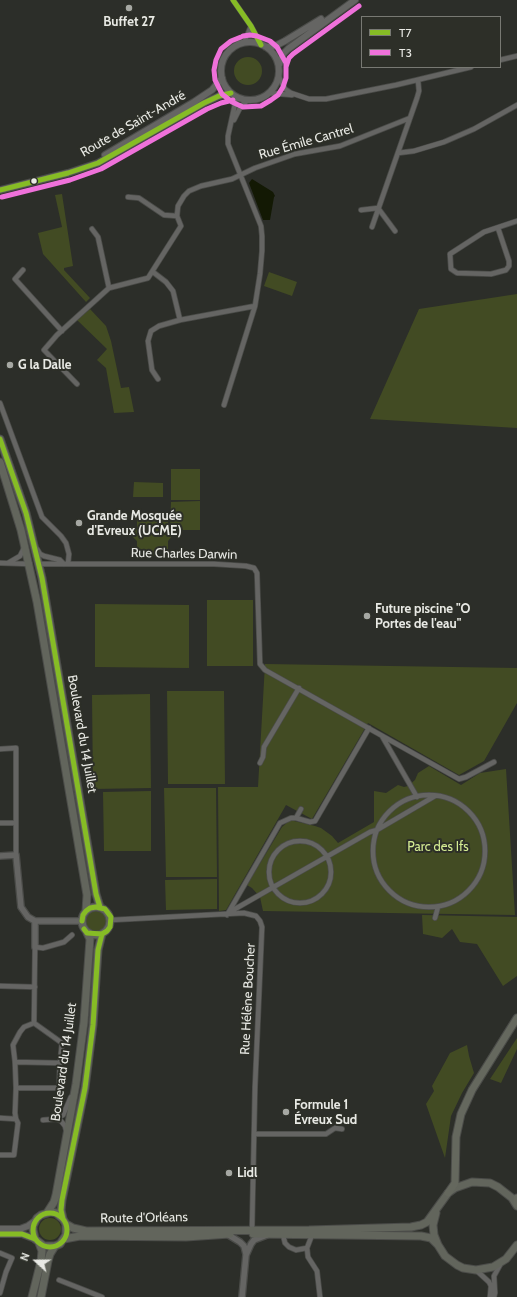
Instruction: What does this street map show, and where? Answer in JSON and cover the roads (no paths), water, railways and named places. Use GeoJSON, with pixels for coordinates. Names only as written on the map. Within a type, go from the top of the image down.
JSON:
{"type":"FeatureCollection","features":[{"type":"Feature","properties":{"kind":"highway"},"geometry":{"type":"LineString","coordinates":[[448,1193],[454,1183],[456,1137],[461,1114],[472,1090],[517,1018]]}},
{"type":"Feature","properties":{"kind":"highway"},"geometry":{"type":"LineString","coordinates":[[517,1198],[517,1205]]}},
{"type":"Feature","properties":{"kind":"main road"},"geometry":{"type":"LineString","coordinates":[[349,0],[275,46],[264,46],[250,42],[235,47],[225,58],[222,66],[222,78],[225,85],[233,95],[248,100],[259,99],[270,92],[277,84],[279,77],[279,65],[283,54],[355,0]]}},
{"type":"Feature","properties":{"kind":"main road"},"geometry":{"type":"LineString","coordinates":[[264,46],[274,55],[279,65]]}},
{"type":"Feature","properties":{"kind":"main road","name":"Route de Saint-André"},"geometry":{"type":"LineString","coordinates":[[0,189],[77,168],[101,158],[194,102],[212,90],[222,78]]}},
{"type":"Feature","properties":{"kind":"main road","name":"Route de Saint-André"},"geometry":{"type":"LineString","coordinates":[[0,189],[68,174],[98,163],[204,103],[219,96],[233,95]]}},
{"type":"Feature","properties":{"kind":"main road","name":"Boulevard du 14 Juillet"},"geometry":{"type":"LineString","coordinates":[[0,439],[26,513],[39,564],[52,630],[96,894],[100,907],[108,913],[111,920]]}},
{"type":"Feature","properties":{"kind":"main road","name":"Boulevard du 14 Juillet"},"geometry":{"type":"LineString","coordinates":[[0,462],[13,501],[30,564],[87,895],[86,911],[83,915],[82,921],[84,930],[90,939],[84,1022],[76,1084],[56,1195],[51,1208],[47,1212]]}},
{"type":"Feature","properties":{"kind":"main road"},"geometry":{"type":"LineString","coordinates":[[30,564],[39,564]]}},
{"type":"Feature","properties":{"kind":"main road"},"geometry":{"type":"LineString","coordinates":[[86,911],[100,907]]}},
{"type":"Feature","properties":{"kind":"main road"},"geometry":{"type":"LineString","coordinates":[[64,1240],[66,1235],[65,1221],[61,1210],[62,1200],[85,1088],[90,1052],[98,950],[102,934],[110,927],[111,920]]}},
{"type":"Feature","properties":{"kind":"main road"},"geometry":{"type":"LineString","coordinates":[[87,933],[102,934]]}},
{"type":"Feature","properties":{"kind":"main road"},"geometry":{"type":"LineString","coordinates":[[448,1193],[455,1188],[468,1183],[490,1183],[506,1192],[517,1205]]}},
{"type":"Feature","properties":{"kind":"main road","name":"Route d'Orléans"},"geometry":{"type":"LineString","coordinates":[[84,1234],[202,1229],[252,1230],[411,1228],[421,1225],[431,1217],[438,1205],[448,1193]]}},
{"type":"Feature","properties":{"kind":"main road"},"geometry":{"type":"LineString","coordinates":[[438,1205],[433,1225],[434,1235],[441,1251],[451,1261],[463,1268],[476,1270],[489,1268],[500,1264],[514,1252],[517,1245]]}},
{"type":"Feature","properties":{"kind":"main road"},"geometry":{"type":"LineString","coordinates":[[0,1229],[20,1229],[28,1226],[47,1212],[56,1213],[73,1228],[84,1234]]}},
{"type":"Feature","properties":{"kind":"main road"},"geometry":{"type":"LineString","coordinates":[[32,1297],[42,1250],[33,1230],[35,1221]]}},
{"type":"Feature","properties":{"kind":"main road"},"geometry":{"type":"LineString","coordinates":[[0,1234],[22,1234],[44,1246],[54,1246],[60,1244],[64,1240],[84,1234],[186,1236],[226,1234],[421,1236],[431,1238],[438,1245]]}},
{"type":"Feature","properties":{"kind":"main road"},"geometry":{"type":"LineString","coordinates":[[41,1297],[48,1261],[54,1246]]}},
{"type":"Feature","properties":{"kind":"street"},"geometry":{"type":"LineString","coordinates":[[233,0],[264,46]]}},
{"type":"Feature","properties":{"kind":"street"},"geometry":{"type":"LineString","coordinates":[[244,43],[251,26]]}},
{"type":"Feature","properties":{"kind":"street"},"geometry":{"type":"LineString","coordinates":[[501,60],[517,56]]}},
{"type":"Feature","properties":{"kind":"street"},"geometry":{"type":"LineString","coordinates":[[270,92],[309,99],[326,99],[418,80],[467,68]]}},
{"type":"Feature","properties":{"kind":"street"},"geometry":{"type":"LineString","coordinates":[[279,77],[285,89],[299,96]]}},
{"type":"Feature","properties":{"kind":"street"},"geometry":{"type":"LineString","coordinates":[[372,227],[419,91],[418,80]]}},
{"type":"Feature","properties":{"kind":"street"},"geometry":{"type":"LineString","coordinates":[[231,127],[235,104],[233,95]]}},
{"type":"Feature","properties":{"kind":"street"},"geometry":{"type":"LineString","coordinates":[[224,405],[255,306],[260,274],[262,236],[261,226],[228,144],[228,136],[231,127],[241,106],[248,100]]}},
{"type":"Feature","properties":{"kind":"street"},"geometry":{"type":"LineString","coordinates":[[398,153],[414,151],[444,142],[474,129],[517,105]]}},
{"type":"Feature","properties":{"kind":"street","name":"Rue Émile Cantrel"},"geometry":{"type":"LineString","coordinates":[[152,272],[182,226],[178,216],[178,206],[184,196],[195,187],[232,179],[256,168],[295,154],[340,146],[410,118]]}},
{"type":"Feature","properties":{"kind":"street"},"geometry":{"type":"LineString","coordinates":[[128,197],[139,198],[164,215],[178,216]]}},
{"type":"Feature","properties":{"kind":"street"},"geometry":{"type":"LineString","coordinates":[[361,210],[378,208]]}},
{"type":"Feature","properties":{"kind":"street"},"geometry":{"type":"LineString","coordinates":[[378,208],[395,232]]}},
{"type":"Feature","properties":{"kind":"street"},"geometry":{"type":"LineString","coordinates":[[498,228],[509,266],[506,270],[491,274],[457,273],[451,269],[450,254],[484,232],[517,221]]}},
{"type":"Feature","properties":{"kind":"street"},"geometry":{"type":"LineString","coordinates":[[92,229],[98,237],[109,288]]}},
{"type":"Feature","properties":{"kind":"street"},"geometry":{"type":"LineString","coordinates":[[23,270],[15,279],[62,330]]}},
{"type":"Feature","properties":{"kind":"street"},"geometry":{"type":"LineString","coordinates":[[77,384],[44,350],[62,330],[109,288],[148,278],[152,272],[166,282],[173,291],[180,320]]}},
{"type":"Feature","properties":{"kind":"street"},"geometry":{"type":"LineString","coordinates":[[158,379],[152,370],[148,341],[151,331],[159,326],[180,320],[255,306]]}},
{"type":"Feature","properties":{"kind":"street"},"geometry":{"type":"LineString","coordinates":[[0,403],[42,517],[66,543],[69,554],[66,564]]}},
{"type":"Feature","properties":{"kind":"street"},"geometry":{"type":"LineString","coordinates":[[34,545],[40,554],[60,560],[66,564]]}},
{"type":"Feature","properties":{"kind":"street"},"geometry":{"type":"LineString","coordinates":[[8,562],[20,556],[25,546]]}},
{"type":"Feature","properties":{"kind":"street"},"geometry":{"type":"LineString","coordinates":[[13,560],[25,560],[30,564]]}},
{"type":"Feature","properties":{"kind":"street"},"geometry":{"type":"LineString","coordinates":[[8,562],[31,572]]}},
{"type":"Feature","properties":{"kind":"street"},"geometry":{"type":"LineString","coordinates":[[0,563],[8,562],[30,564]]}},
{"type":"Feature","properties":{"kind":"street"},"geometry":{"type":"LineString","coordinates":[[39,564],[66,564]]}},
{"type":"Feature","properties":{"kind":"street","name":"Rue Charles Darwin"},"geometry":{"type":"LineString","coordinates":[[66,564],[214,564],[254,568],[257,573],[260,664],[265,670],[459,779],[466,777],[494,762]]}},
{"type":"Feature","properties":{"kind":"street"},"geometry":{"type":"LineString","coordinates":[[260,763],[263,757],[264,747],[298,688]]}},
{"type":"Feature","properties":{"kind":"street"},"geometry":{"type":"LineString","coordinates":[[227,914],[277,827],[285,820],[296,818],[310,822],[315,821],[369,728]]}},
{"type":"Feature","properties":{"kind":"street"},"geometry":{"type":"LineString","coordinates":[[381,734],[417,796]]}},
{"type":"Feature","properties":{"kind":"street"},"geometry":{"type":"LineString","coordinates":[[0,749],[16,748],[16,855],[21,908],[28,917],[35,921],[82,921]]}},
{"type":"Feature","properties":{"kind":"street"},"geometry":{"type":"LineString","coordinates":[[417,796],[443,797],[458,803],[470,813],[479,827],[484,842],[483,862],[480,873],[472,887],[456,900],[438,907],[408,904],[392,894],[385,886],[376,869],[373,859],[373,850],[377,830],[384,818],[400,803],[417,796]]}},
{"type":"Feature","properties":{"kind":"street"},"geometry":{"type":"LineString","coordinates":[[227,914],[435,796]]}},
{"type":"Feature","properties":{"kind":"street"},"geometry":{"type":"LineString","coordinates":[[296,818],[301,809]]}},
{"type":"Feature","properties":{"kind":"street"},"geometry":{"type":"LineString","coordinates":[[0,823],[15,822]]}},
{"type":"Feature","properties":{"kind":"street"},"geometry":{"type":"LineString","coordinates":[[298,840],[312,842],[328,856],[331,864],[330,880],[322,894],[316,899],[308,902],[292,902],[284,899],[273,887],[269,874],[271,860],[279,848],[285,844],[298,840]]}},
{"type":"Feature","properties":{"kind":"street"},"geometry":{"type":"LineString","coordinates":[[0,856],[16,855]]}},
{"type":"Feature","properties":{"kind":"street"},"geometry":{"type":"LineString","coordinates":[[435,918],[438,907]]}},
{"type":"Feature","properties":{"kind":"street","name":"Rue Hélène Boucher"},"geometry":{"type":"LineString","coordinates":[[111,920],[244,913],[256,916],[262,927],[255,1087],[252,1230]]}},
{"type":"Feature","properties":{"kind":"street"},"geometry":{"type":"LineString","coordinates":[[34,1023],[35,921]]}},
{"type":"Feature","properties":{"kind":"street"},"geometry":{"type":"LineString","coordinates":[[35,948],[43,948],[64,942],[72,935]]}},
{"type":"Feature","properties":{"kind":"street"},"geometry":{"type":"LineString","coordinates":[[0,986],[35,987]]}},
{"type":"Feature","properties":{"kind":"street"},"geometry":{"type":"LineString","coordinates":[[0,1155],[14,1155],[18,1123],[15,1113],[16,1088],[13,1045],[24,1027],[34,1023]]}},
{"type":"Feature","properties":{"kind":"street"},"geometry":{"type":"LineString","coordinates":[[16,1088],[59,1088],[62,1043],[34,1023]]}},
{"type":"Feature","properties":{"kind":"street"},"geometry":{"type":"LineString","coordinates":[[15,1062],[60,1063]]}},
{"type":"Feature","properties":{"kind":"street"},"geometry":{"type":"LineString","coordinates":[[56,1120],[64,1115],[76,1084]]}},
{"type":"Feature","properties":{"kind":"street"},"geometry":{"type":"LineString","coordinates":[[0,1118],[16,1119]]}},
{"type":"Feature","properties":{"kind":"street"},"geometry":{"type":"LineString","coordinates":[[43,1120],[61,1121],[65,1126],[66,1135]]}},
{"type":"Feature","properties":{"kind":"street"},"geometry":{"type":"LineString","coordinates":[[254,1134],[326,1134],[335,1128],[342,1128]]}},
{"type":"Feature","properties":{"kind":"street"},"geometry":{"type":"LineString","coordinates":[[226,1234],[244,1246],[246,1254],[242,1297]]}},
{"type":"Feature","properties":{"kind":"street"},"geometry":{"type":"LineString","coordinates":[[246,1254],[254,1240],[267,1235]]}},
{"type":"Feature","properties":{"kind":"street"},"geometry":{"type":"LineString","coordinates":[[283,1235],[285,1243],[289,1247],[296,1250],[307,1248]]}},
{"type":"Feature","properties":{"kind":"street"},"geometry":{"type":"LineString","coordinates":[[312,1235],[307,1248],[308,1257],[317,1271],[320,1297]]}},
{"type":"Feature","properties":{"kind":"street"},"geometry":{"type":"LineString","coordinates":[[0,1253],[12,1258],[0,1293]]}},
{"type":"Feature","properties":{"kind":"street"},"geometry":{"type":"LineString","coordinates":[[494,1297],[494,1276],[500,1264]]}},
{"type":"Feature","properties":{"kind":"street"},"geometry":{"type":"LineString","coordinates":[[476,1270],[489,1282],[491,1286],[490,1297]]}},
{"type":"Feature","properties":{"kind":"street"},"geometry":{"type":"LineString","coordinates":[[59,1280],[102,1297]]}},
{"type":"Feature","properties":{"kind":"place","name":"Buffet 27"},"geometry":{"type":"Point","coordinates":[129,8]}},
{"type":"Feature","properties":{"kind":"place","name":"G la Dalle"},"geometry":{"type":"Point","coordinates":[10,365]}},
{"type":"Feature","properties":{"kind":"place","name":"Grande Mosquée d'Evreux (UCME)"},"geometry":{"type":"Point","coordinates":[79,523]}},
{"type":"Feature","properties":{"kind":"place","name":"Future piscine \"O Portes de l'eau\""},"geometry":{"type":"Point","coordinates":[367,616]}},
{"type":"Feature","properties":{"kind":"place","name":"Formule 1 Évreux Sud"},"geometry":{"type":"Point","coordinates":[286,1112]}},
{"type":"Feature","properties":{"kind":"place","name":"Lidl"},"geometry":{"type":"Point","coordinates":[229,1173]}},
{"type":"Feature","properties":{"kind":"park label","name":"Parc des Ifs"},"geometry":{"type":"Point","coordinates":[438,847]}}]}
